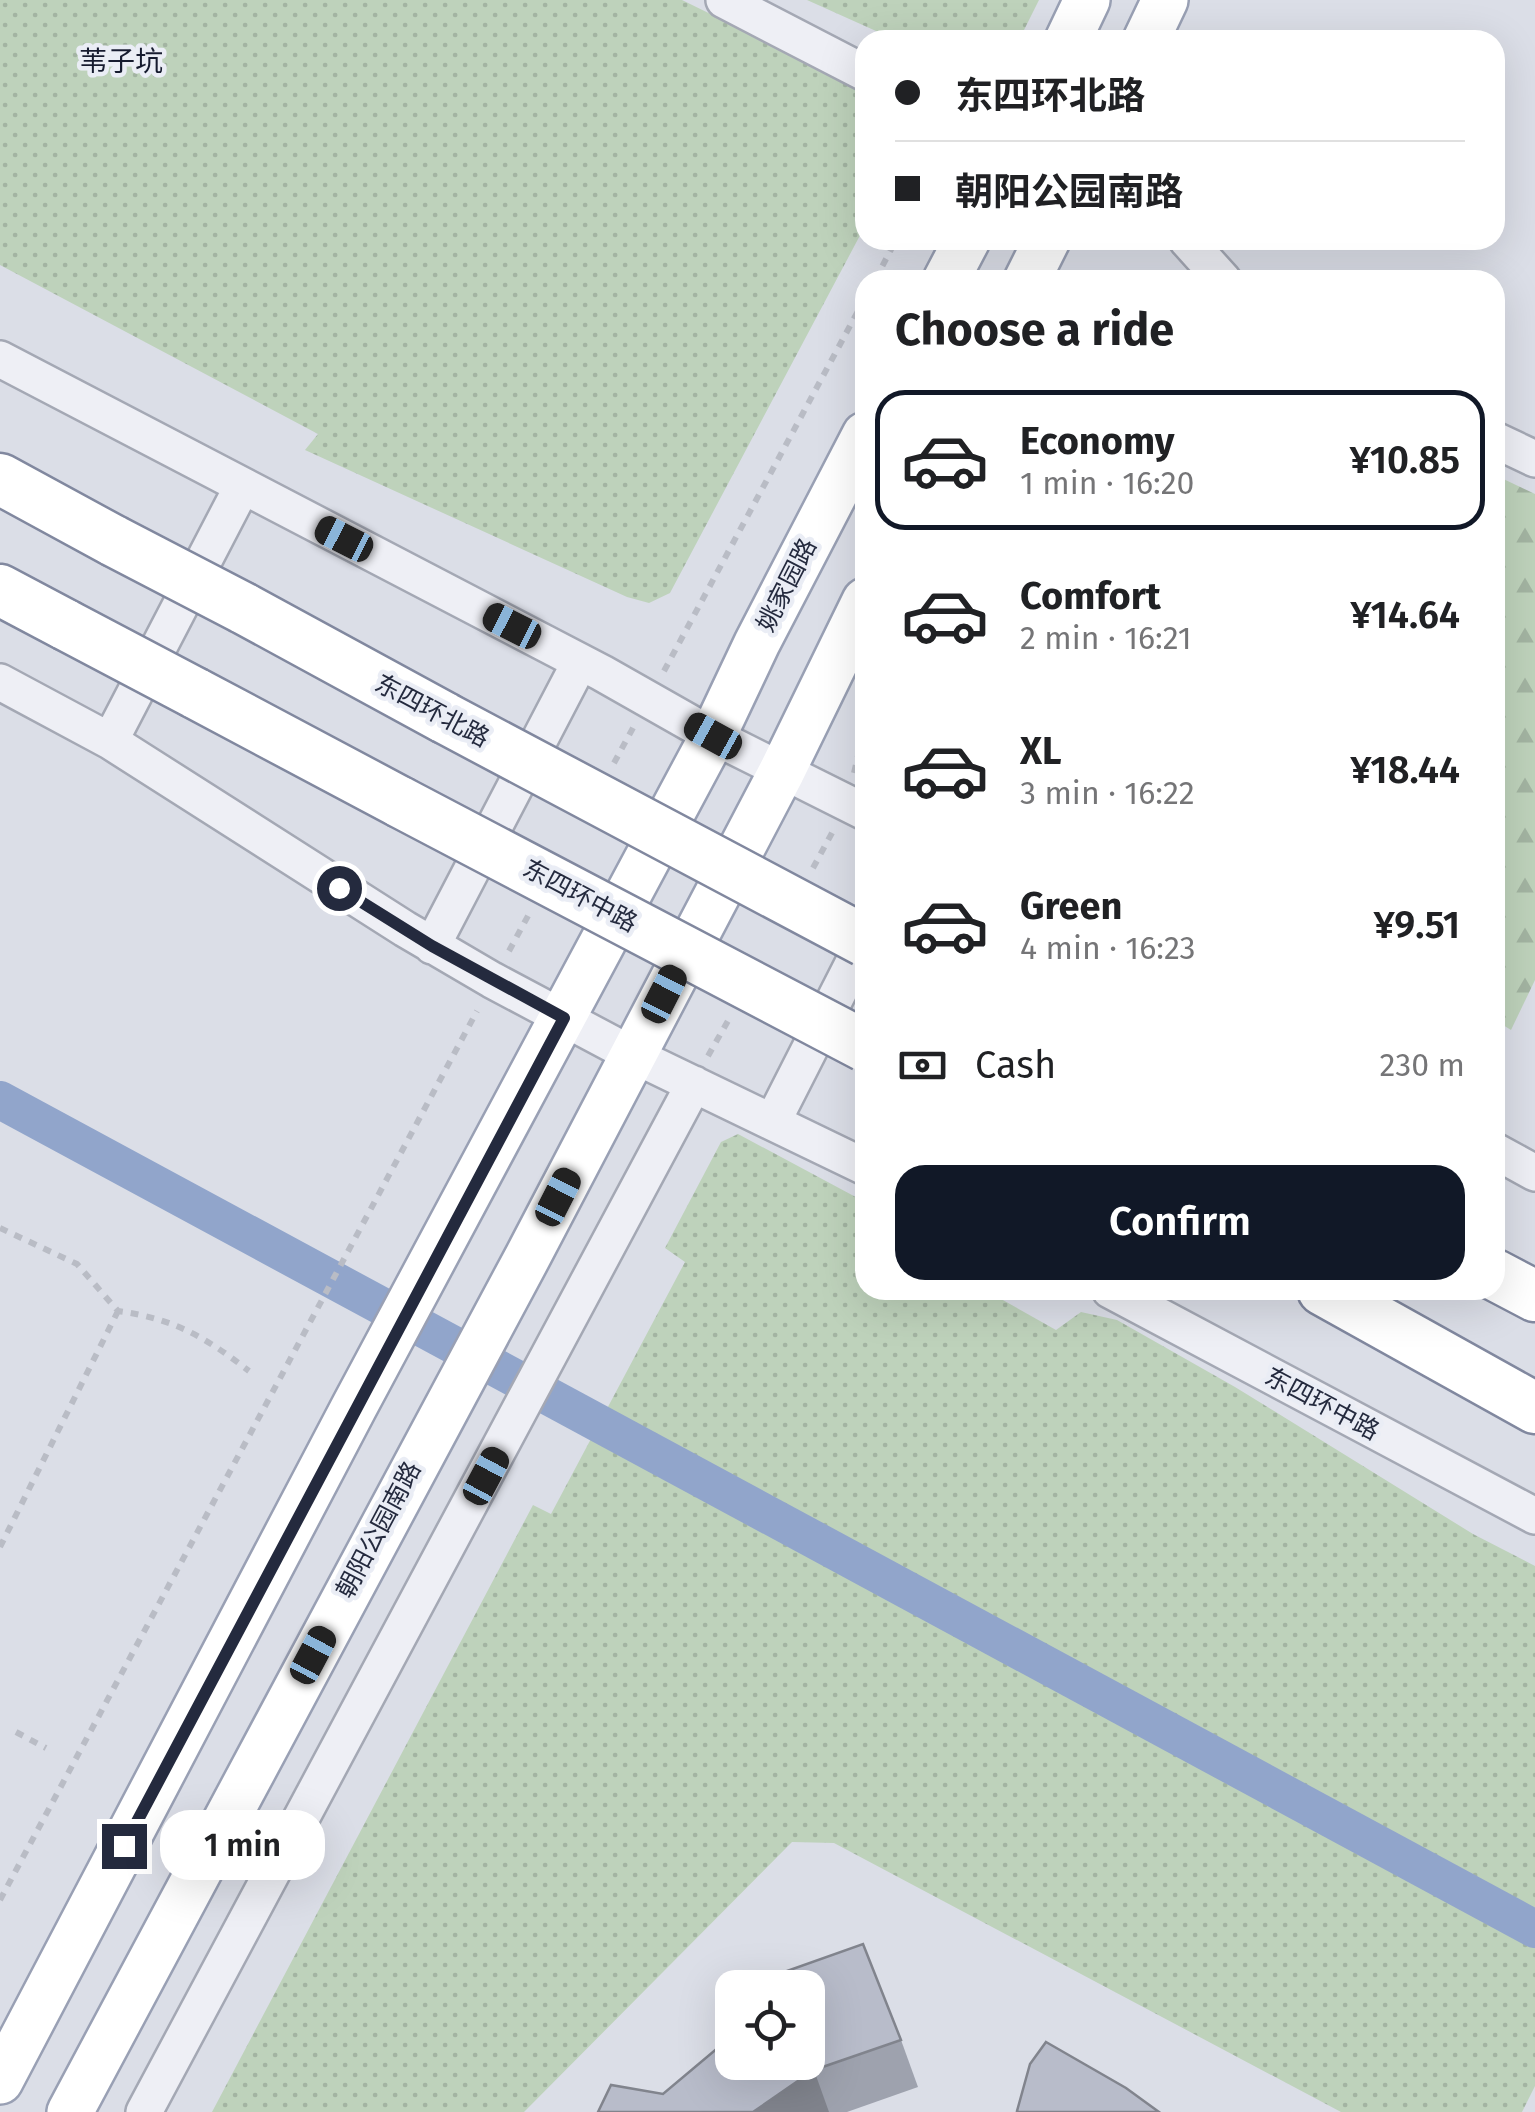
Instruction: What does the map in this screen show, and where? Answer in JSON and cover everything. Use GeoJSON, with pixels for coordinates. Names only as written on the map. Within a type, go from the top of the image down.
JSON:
{"type":"FeatureCollection","features":[{"type":"Feature","properties":{"kind":"highway","name":"东四环北路"},"geometry":{"type":"LineString","coordinates":[[0,479],[855,936]]}},
{"type":"Feature","properties":{"kind":"highway","name":"东四环中路"},"geometry":{"type":"LineString","coordinates":[[0,590],[855,1041]]}},
{"type":"Feature","properties":{"kind":"highway"},"geometry":{"type":"LineString","coordinates":[[1505,1280],[1535,1296]]}},
{"type":"Feature","properties":{"kind":"highway"},"geometry":{"type":"LineString","coordinates":[[1341,1300],[1535,1408]]}},
{"type":"Feature","properties":{"kind":"main road"},"geometry":{"type":"LineString","coordinates":[[1073,30],[1088,0]]}},
{"type":"Feature","properties":{"kind":"main road"},"geometry":{"type":"LineString","coordinates":[[1151,30],[1165,0]]}},
{"type":"Feature","properties":{"kind":"main road","name":"姚家园路"},"geometry":{"type":"LineString","coordinates":[[564,1018],[855,455]]}},
{"type":"Feature","properties":{"kind":"main road"},"geometry":{"type":"LineString","coordinates":[[782,771],[855,621]]}},
{"type":"Feature","properties":{"kind":"main road","name":"朝阳公园南路"},"geometry":{"type":"LineString","coordinates":[[70,2112],[528,1256],[782,771]]}},
{"type":"Feature","properties":{"kind":"main road"},"geometry":{"type":"LineString","coordinates":[[0,2082],[354,1407],[564,1018]]}},
{"type":"Feature","properties":{"kind":"street"},"geometry":{"type":"LineString","coordinates":[[724,0],[855,67]]}},
{"type":"Feature","properties":{"kind":"street"},"geometry":{"type":"LineString","coordinates":[[1196,250],[1214,270]]}},
{"type":"Feature","properties":{"kind":"street"},"geometry":{"type":"LineString","coordinates":[[0,360],[855,807]]}},
{"type":"Feature","properties":{"kind":"street"},"geometry":{"type":"LineString","coordinates":[[1505,445],[1535,459]]}},
{"type":"Feature","properties":{"kind":"street"},"geometry":{"type":"LineString","coordinates":[[110,741],[242,486]]}},
{"type":"Feature","properties":{"kind":"street"},"geometry":{"type":"LineString","coordinates":[[432,946],[580,662]]}},
{"type":"Feature","properties":{"kind":"street"},"geometry":{"type":"LineString","coordinates":[[0,682],[110,741],[432,946],[492,980],[633,1055],[855,1162]]}},
{"type":"Feature","properties":{"kind":"street"},"geometry":{"type":"LineString","coordinates":[[773,1121],[855,961]]}},
{"type":"Feature","properties":{"kind":"street"},"geometry":{"type":"LineString","coordinates":[[144,2112],[694,1084]]}},
{"type":"Feature","properties":{"kind":"street"},"geometry":{"type":"LineString","coordinates":[[1505,1158],[1535,1174]]}},
{"type":"Feature","properties":{"kind":"street","name":"东四环中路"},"geometry":{"type":"LineString","coordinates":[[1129,1300],[1535,1516]]}},
{"type":"Feature","properties":{"kind":"path"},"geometry":{"type":"LineString","coordinates":[[610,770],[855,317]]}},
{"type":"Feature","properties":{"kind":"path"},"geometry":{"type":"LineString","coordinates":[[0,1900],[534,907]]}},
{"type":"Feature","properties":{"kind":"path"},"geometry":{"type":"LineString","coordinates":[[0,1228],[77,1264],[118,1311],[157,1316],[214,1344],[249,1371]]}},
{"type":"Feature","properties":{"kind":"path"},"geometry":{"type":"LineString","coordinates":[[0,1547],[118,1311]]}},
{"type":"Feature","properties":{"kind":"path"},"geometry":{"type":"LineString","coordinates":[[16,1732],[46,1748]]}},
{"type":"Feature","properties":{"kind":"green space"},"geometry":{"type":"Polygon","coordinates":[[[0,0],[682,0],[855,85],[855,245],[670,593],[649,603],[627,597],[305,450],[318,434],[0,265],[0,0]]]}},
{"type":"Feature","properties":{"kind":"green space"},"geometry":{"type":"Polygon","coordinates":[[[807,0],[1039,0],[1024,30],[874,30],[807,0]]]}},
{"type":"Feature","properties":{"kind":"green space"},"geometry":{"type":"Polygon","coordinates":[[[1505,480],[1535,494],[1535,980],[1511,1030],[1505,1026],[1505,480]]]}},
{"type":"Feature","properties":{"kind":"green space"},"geometry":{"type":"Polygon","coordinates":[[[738,1134],[855,1197],[855,1300],[1003,1300],[1056,1330],[1081,1312],[1117,1320],[1235,1387],[1473,1534],[1535,1566],[1535,2086],[1522,2112],[1341,2112],[834,1843],[792,1842],[524,2112],[212,2112],[533,1505],[551,1514],[685,1262],[665,1248],[721,1142],[738,1134]]]}},
{"type":"Feature","properties":{"kind":"building"},"geometry":{"type":"Polygon","coordinates":[[[863,1944],[901,2040],[825,2066],[825,1970],[790,1970],[863,1944]]]}},
{"type":"Feature","properties":{"kind":"building"},"geometry":{"type":"Polygon","coordinates":[[[1046,2042],[1126,2088],[1159,2112],[1017,2111],[1030,2064],[1046,2042]]]}},
{"type":"Feature","properties":{"kind":"building"},"geometry":{"type":"Polygon","coordinates":[[[715,2050],[715,2080],[799,2080],[753,2112],[598,2112],[611,2085],[663,2094],[715,2050]]]}},
{"type":"Feature","properties":{"kind":"waterway"},"geometry":{"type":"LineString","coordinates":[[0,1100],[1535,1929]]}},
{"type":"Feature","properties":{"kind":"district","name":"苇子坑"},"geometry":{"type":"Point","coordinates":[121,61]}},
{"type":"Feature","properties":{"kind":"route"},"geometry":{"type":"LineString","coordinates":[[124,1846],[564,1018],[432,946],[339,888]]}}]}
